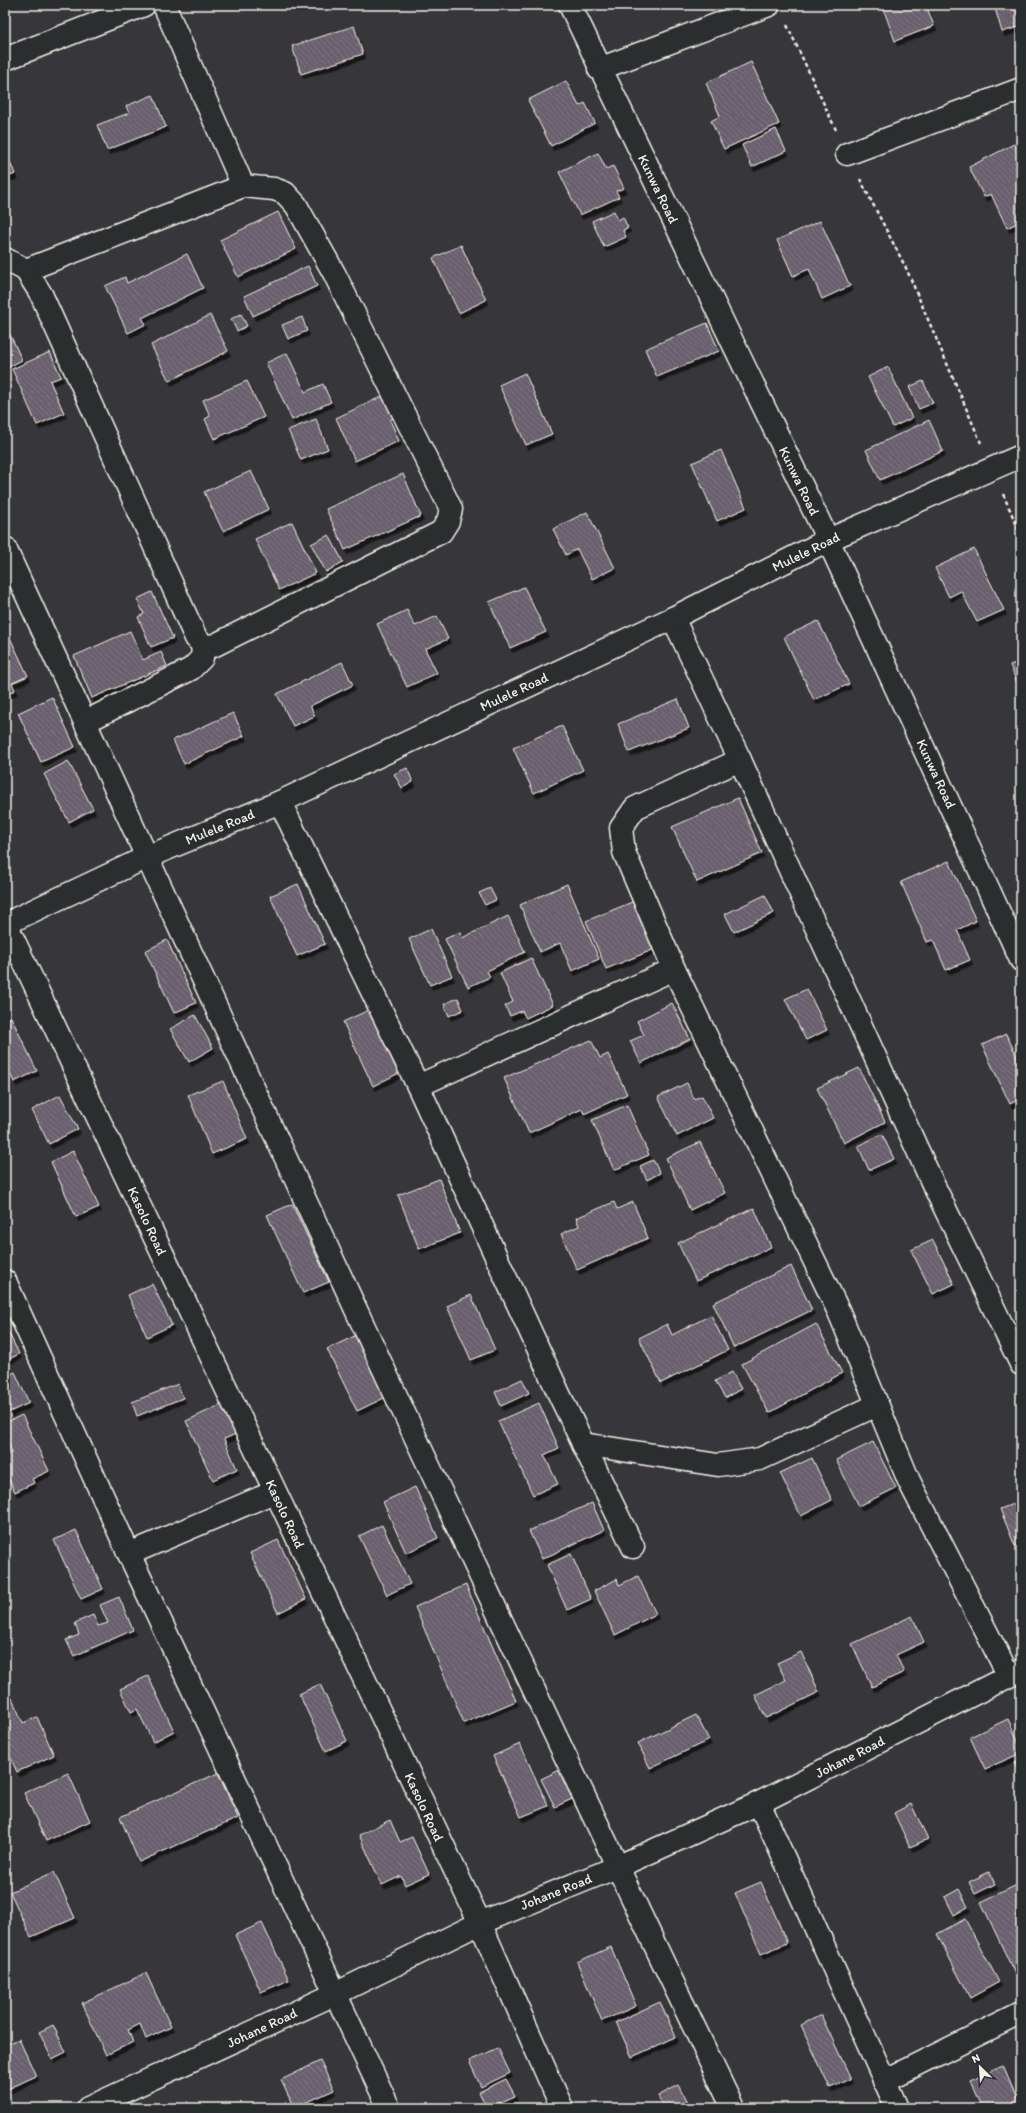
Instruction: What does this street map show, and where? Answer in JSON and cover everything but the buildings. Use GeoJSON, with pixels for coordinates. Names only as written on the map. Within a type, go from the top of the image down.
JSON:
{"type":"FeatureCollection","features":[{"type":"Feature","properties":{"kind":"street"},"geometry":{"type":"LineString","coordinates":[[5,59],[144,5]]}},
{"type":"Feature","properties":{"kind":"street"},"geometry":{"type":"LineString","coordinates":[[164,5],[243,186]]}},
{"type":"Feature","properties":{"kind":"street","name":"Kunwa Road"},"geometry":{"type":"LineString","coordinates":[[570,5],[1014,930],[1021,960]]}},
{"type":"Feature","properties":{"kind":"street"},"geometry":{"type":"LineString","coordinates":[[600,69],[777,12]]}},
{"type":"Feature","properties":{"kind":"street"},"geometry":{"type":"LineString","coordinates":[[847,154],[1021,89]]}},
{"type":"Feature","properties":{"kind":"street"},"geometry":{"type":"LineString","coordinates":[[5,259],[26,270],[41,294],[196,638],[203,645],[213,646],[441,532],[448,521],[450,508],[334,273],[296,205],[285,193],[274,189],[243,186],[26,270]]}},
{"type":"Feature","properties":{"kind":"street","name":"Mulele Road"},"geometry":{"type":"LineString","coordinates":[[5,923],[147,857],[280,802],[673,618],[828,540],[993,470],[1021,456]]}},
{"type":"Feature","properties":{"kind":"street"},"geometry":{"type":"LineString","coordinates":[[5,548],[147,857],[617,1867],[733,2108]]}},
{"type":"Feature","properties":{"kind":"street"},"geometry":{"type":"LineString","coordinates":[[673,618],[740,760],[933,1184],[1021,1364]]}},
{"type":"Feature","properties":{"kind":"street"},"geometry":{"type":"LineString","coordinates":[[85,722],[191,669],[202,658],[203,645]]}},
{"type":"Feature","properties":{"kind":"street"},"geometry":{"type":"LineString","coordinates":[[740,760],[635,808],[621,828],[624,852],[674,969],[840,1312],[909,1481],[1015,1673]]}},
{"type":"Feature","properties":{"kind":"street"},"geometry":{"type":"LineString","coordinates":[[280,802],[418,1086],[583,1444],[633,1547]]}},
{"type":"Feature","properties":{"kind":"street","name":"Kasolo Road"},"geometry":{"type":"LineString","coordinates":[[5,923],[480,1924],[562,2108]]}},
{"type":"Feature","properties":{"kind":"street"},"geometry":{"type":"LineString","coordinates":[[418,1086],[674,969]]}},
{"type":"Feature","properties":{"kind":"street"},"geometry":{"type":"LineString","coordinates":[[5,1281],[129,1554],[389,2108]]}},
{"type":"Feature","properties":{"kind":"street"},"geometry":{"type":"LineString","coordinates":[[583,1444],[718,1465],[760,1459],[877,1405]]}},
{"type":"Feature","properties":{"kind":"street"},"geometry":{"type":"LineString","coordinates":[[129,1554],[274,1492]]}},
{"type":"Feature","properties":{"kind":"street","name":"Johane Road"},"geometry":{"type":"LineString","coordinates":[[88,2108],[335,1994],[480,1924],[617,1867],[759,1803],[1015,1673]]}},
{"type":"Feature","properties":{"kind":"street"},"geometry":{"type":"LineString","coordinates":[[759,1803],[897,2108]]}},
{"type":"Feature","properties":{"kind":"street"},"geometry":{"type":"LineString","coordinates":[[884,2081],[1021,2013]]}},
{"type":"Feature","properties":{"kind":"path"},"geometry":{"type":"LineString","coordinates":[[777,12],[847,154],[906,268],[1021,535]]}}]}
